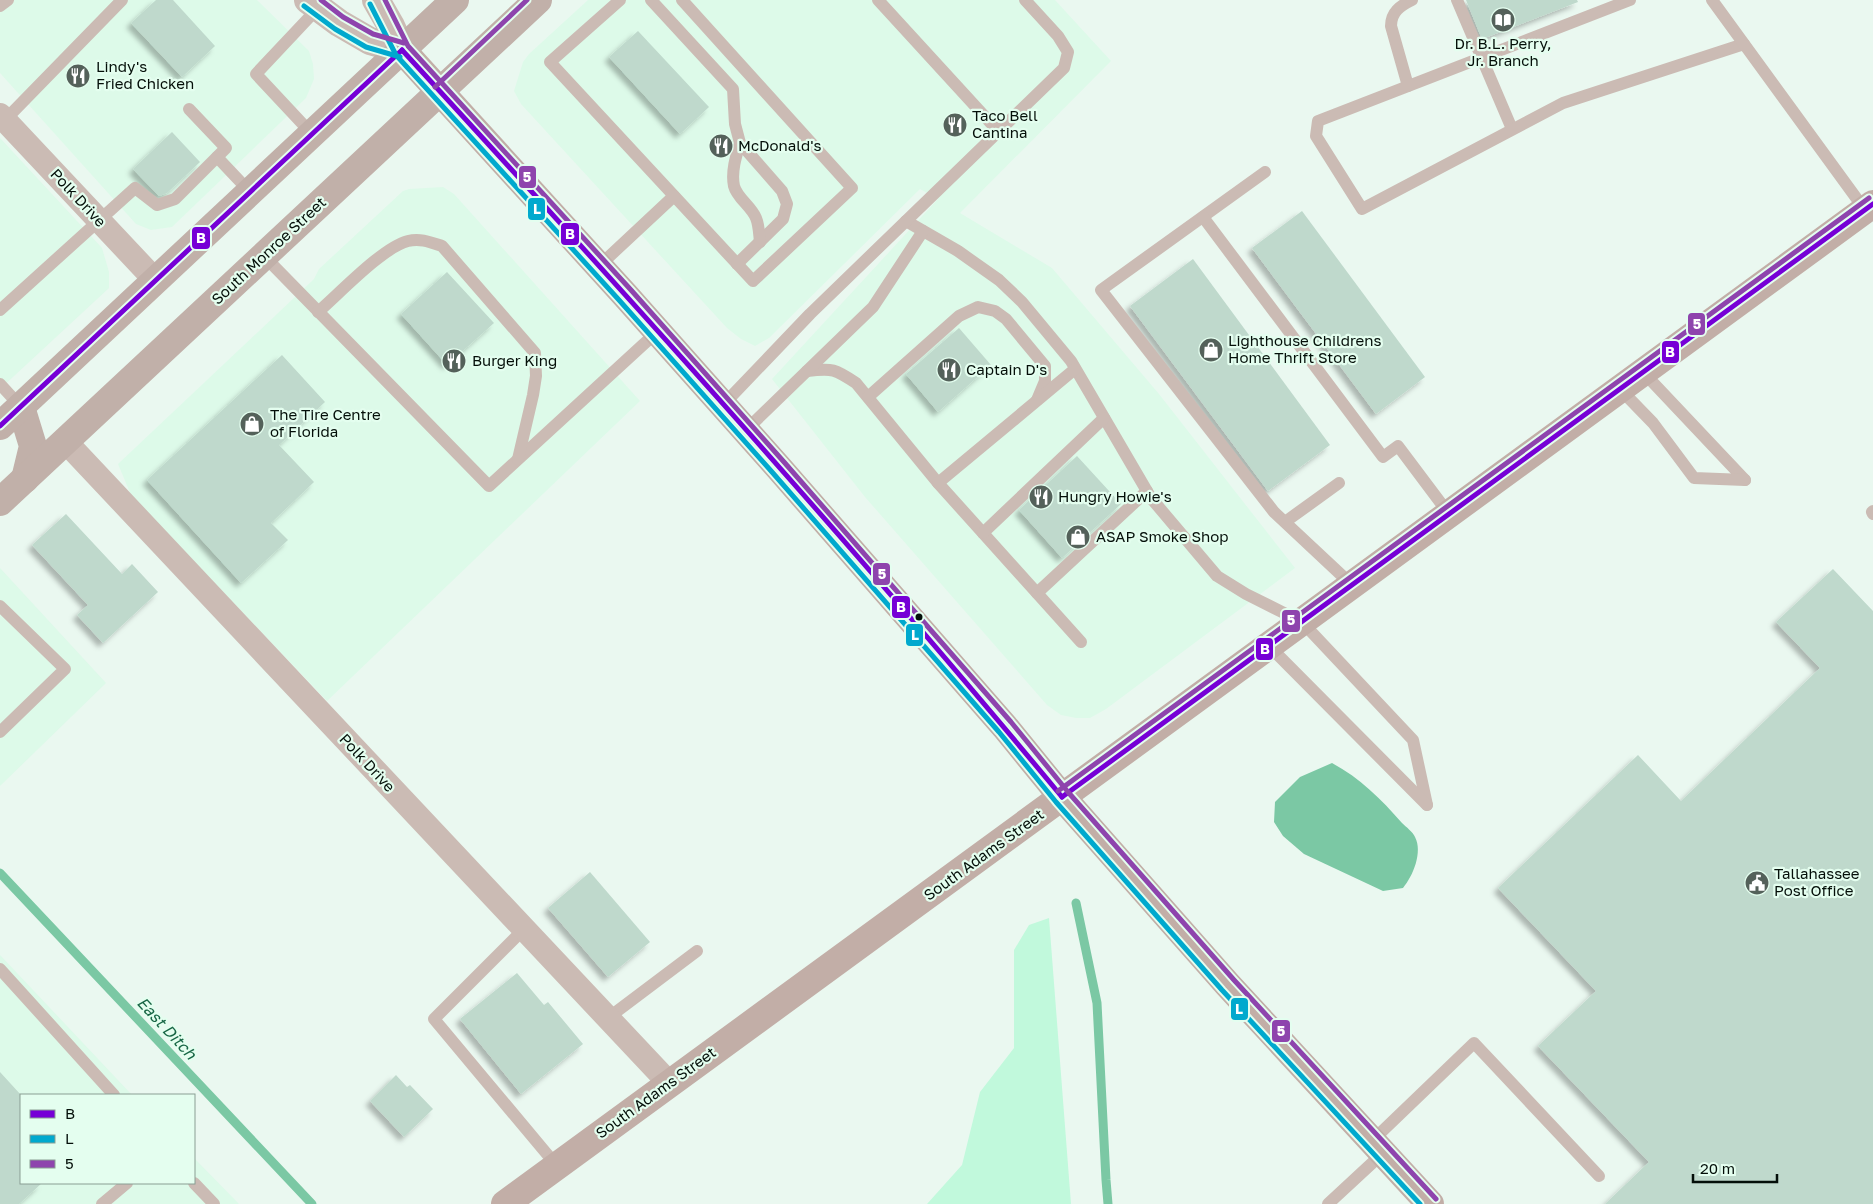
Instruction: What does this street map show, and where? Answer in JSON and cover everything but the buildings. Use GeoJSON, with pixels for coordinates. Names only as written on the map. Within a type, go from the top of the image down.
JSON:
{"type":"FeatureCollection","features":[{"type":"Feature","properties":{"kind":"main road"},"geometry":{"type":"LineString","coordinates":[[0,426],[455,0]]}},
{"type":"Feature","properties":{"kind":"main road","name":"South Monroe Street"},"geometry":{"type":"LineString","coordinates":[[0,502],[538,0]]}},
{"type":"Feature","properties":{"kind":"main road"},"geometry":{"type":"LineString","coordinates":[[402,50],[724,405],[993,713],[1062,797],[1228,985],[1430,1204]]}},
{"type":"Feature","properties":{"kind":"main road","name":"South Adams Street"},"geometry":{"type":"LineString","coordinates":[[505,1204],[1869,207]]}},
{"type":"Feature","properties":{"kind":"main road"},"geometry":{"type":"LineString","coordinates":[[20,407],[33,446],[25,479]]}},
{"type":"Feature","properties":{"kind":"street"},"geometry":{"type":"LineString","coordinates":[[376,0],[402,50]]}},
{"type":"Feature","properties":{"kind":"street"},"geometry":{"type":"LineString","coordinates":[[313,4],[339,23],[370,41],[402,50]]}},
{"type":"Feature","properties":{"kind":"street","name":"Polk Drive"},"geometry":{"type":"LineString","coordinates":[[2,118],[156,281]]}},
{"type":"Feature","properties":{"kind":"street","name":"Polk Drive"},"geometry":{"type":"LineString","coordinates":[[65,441],[670,1084]]}},
{"type":"Feature","properties":{"kind":"lane"},"geometry":{"type":"LineString","coordinates":[[0,6],[8,0]]}},
{"type":"Feature","properties":{"kind":"lane"},"geometry":{"type":"LineString","coordinates":[[2,118],[122,0]]}},
{"type":"Feature","properties":{"kind":"lane"},"geometry":{"type":"LineString","coordinates":[[651,0],[733,90],[735,124],[740,143],[782,191],[788,204],[783,219],[737,264]]}},
{"type":"Feature","properties":{"kind":"lane"},"geometry":{"type":"LineString","coordinates":[[616,2],[550,62],[753,281],[852,188],[682,0]]}},
{"type":"Feature","properties":{"kind":"lane"},"geometry":{"type":"LineString","coordinates":[[878,0],[998,131]]}},
{"type":"Feature","properties":{"kind":"lane"},"geometry":{"type":"LineString","coordinates":[[724,405],[810,314],[1064,68],[1068,52],[1058,36],[1025,0]]}},
{"type":"Feature","properties":{"kind":"lane"},"geometry":{"type":"LineString","coordinates":[[1408,86],[1391,26],[1391,18],[1399,7],[1412,0]]}},
{"type":"Feature","properties":{"kind":"lane"},"geometry":{"type":"LineString","coordinates":[[1458,0],[1512,129]]}},
{"type":"Feature","properties":{"kind":"lane"},"geometry":{"type":"LineString","coordinates":[[1630,0],[1318,121],[1316,136],[1362,209],[1563,103],[1744,44]]}},
{"type":"Feature","properties":{"kind":"lane"},"geometry":{"type":"LineString","coordinates":[[1712,0],[1869,207]]}},
{"type":"Feature","properties":{"kind":"lane"},"geometry":{"type":"LineString","coordinates":[[312,134],[256,74],[313,4]]}},
{"type":"Feature","properties":{"kind":"lane"},"geometry":{"type":"LineString","coordinates":[[0,310],[135,188],[157,204],[175,199],[226,148],[189,109]]}},
{"type":"Feature","properties":{"kind":"lane"},"geometry":{"type":"LineString","coordinates":[[740,143],[735,159],[734,186],[738,195],[749,206],[756,219],[760,242]]}},
{"type":"Feature","properties":{"kind":"lane"},"geometry":{"type":"LineString","coordinates":[[217,157],[250,192]]}},
{"type":"Feature","properties":{"kind":"lane"},"geometry":{"type":"LineString","coordinates":[[1265,172],[1102,290],[1274,512],[1352,585]]}},
{"type":"Feature","properties":{"kind":"lane"},"geometry":{"type":"LineString","coordinates":[[599,266],[674,196]]}},
{"type":"Feature","properties":{"kind":"lane"},"geometry":{"type":"LineString","coordinates":[[1203,217],[1383,457],[1398,446],[1449,514]]}},
{"type":"Feature","properties":{"kind":"lane"},"geometry":{"type":"LineString","coordinates":[[906,221],[958,251],[999,280],[1022,302],[1075,369],[1151,498],[1217,576],[1246,594],[1302,622],[1412,740],[1427,805],[1269,646]]}},
{"type":"Feature","properties":{"kind":"lane"},"geometry":{"type":"LineString","coordinates":[[746,430],[873,307],[924,232]]}},
{"type":"Feature","properties":{"kind":"lane"},"geometry":{"type":"LineString","coordinates":[[318,312],[388,250],[408,241],[422,240],[442,246],[535,353],[536,376],[518,459]]}},
{"type":"Feature","properties":{"kind":"lane"},"geometry":{"type":"LineString","coordinates":[[264,256],[489,486],[658,331]]}},
{"type":"Feature","properties":{"kind":"lane"},"geometry":{"type":"LineString","coordinates":[[868,397],[959,316],[978,307],[996,311],[1006,319],[1045,366],[1045,381],[1037,400]]}},
{"type":"Feature","properties":{"kind":"lane"},"geometry":{"type":"LineString","coordinates":[[807,371],[825,369],[839,372],[856,383],[938,483],[1081,642]]}},
{"type":"Feature","properties":{"kind":"lane"},"geometry":{"type":"LineString","coordinates":[[938,483],[1075,369]]}},
{"type":"Feature","properties":{"kind":"lane"},"geometry":{"type":"LineString","coordinates":[[1620,389],[1652,423],[1694,478],[1745,480],[1643,372]]}},
{"type":"Feature","properties":{"kind":"lane"},"geometry":{"type":"LineString","coordinates":[[0,384],[20,407]]}},
{"type":"Feature","properties":{"kind":"lane"},"geometry":{"type":"LineString","coordinates":[[983,533],[1104,418]]}},
{"type":"Feature","properties":{"kind":"lane"},"geometry":{"type":"LineString","coordinates":[[1284,522],[1339,483]]}},
{"type":"Feature","properties":{"kind":"lane"},"geometry":{"type":"LineString","coordinates":[[1037,593],[1147,491]]}},
{"type":"Feature","properties":{"kind":"lane"},"geometry":{"type":"LineString","coordinates":[[0,606],[65,669],[0,732]]}},
{"type":"Feature","properties":{"kind":"lane"},"geometry":{"type":"LineString","coordinates":[[524,929],[434,1019],[557,1166]]}},
{"type":"Feature","properties":{"kind":"lane"},"geometry":{"type":"LineString","coordinates":[[608,1018],[697,951]]}},
{"type":"Feature","properties":{"kind":"lane"},"geometry":{"type":"LineString","coordinates":[[0,970],[113,1094]]}},
{"type":"Feature","properties":{"kind":"lane"},"geometry":{"type":"LineString","coordinates":[[1328,1204],[1377,1147],[1474,1043],[1599,1176]]}},
{"type":"Feature","properties":{"kind":"lane"},"geometry":{"type":"LineString","coordinates":[[195,1183],[214,1204]]}},
{"type":"Feature","properties":{"kind":"lane"},"geometry":{"type":"LineString","coordinates":[[102,1204],[126,1184]]}},
{"type":"Feature","properties":{"kind":"shaded area","name":"Lindy's Fried Chicken"},"geometry":{"type":"Polygon","coordinates":[[[0,0],[257,0],[309,51],[313,64],[314,79],[306,98],[172,227],[151,230],[136,224],[0,73],[0,0]]]}},
{"type":"Feature","properties":{"kind":"shaded area"},"geometry":{"type":"Polygon","coordinates":[[[588,0],[1055,0],[1111,61],[960,213],[1052,268],[1159,394],[1295,568],[1106,709],[1090,718],[1061,715],[1047,705],[865,497],[772,379],[938,199],[920,189],[769,338],[755,346],[741,339],[727,328],[521,104],[514,91],[523,62],[529,54],[588,0]]]}},
{"type":"Feature","properties":{"kind":"shaded area"},"geometry":{"type":"Polygon","coordinates":[[[0,138],[102,248],[109,272],[109,288],[0,389],[0,138]]]}},
{"type":"Feature","properties":{"kind":"shaded area"},"geometry":{"type":"Polygon","coordinates":[[[443,187],[454,194],[640,401],[327,701],[131,495],[118,464],[314,279],[319,269],[403,191],[443,187]]]}},
{"type":"Feature","properties":{"kind":"shaded area"},"geometry":{"type":"Polygon","coordinates":[[[0,568],[106,683],[0,786],[0,568]]]}},
{"type":"Feature","properties":{"kind":"shaded area"},"geometry":{"type":"Polygon","coordinates":[[[1332,763],[1352,775],[1370,790],[1414,835],[1418,850],[1416,864],[1403,888],[1383,891],[1304,854],[1283,836],[1274,822],[1275,802],[1300,777],[1332,763]]]}},
{"type":"Feature","properties":{"kind":"shaded area"},"geometry":{"type":"Polygon","coordinates":[[[1049,918],[1071,1204],[927,1204],[962,1165],[980,1092],[1014,1048],[1014,950],[1029,925],[1049,918]]]}},
{"type":"Feature","properties":{"kind":"shaded area"},"geometry":{"type":"Polygon","coordinates":[[[0,955],[131,1094],[20,1094],[20,1184],[195,1184],[195,1159],[239,1204],[0,1204],[0,955]]]}},
{"type":"Feature","properties":{"kind":"waterway","name":"East Ditch"},"geometry":{"type":"LineString","coordinates":[[0,873],[312,1204]]}},
{"type":"Feature","properties":{"kind":"waterway"},"geometry":{"type":"LineString","coordinates":[[1076,903],[1097,1003],[1108,1204]]}},
{"type":"Feature","properties":{"kind":"transit line","name":"5"},"geometry":{"type":"LineString","coordinates":[[321,0],[343,17],[373,34],[404,43]]}},
{"type":"Feature","properties":{"kind":"transit line","name":"5"},"geometry":{"type":"LineString","coordinates":[[385,0],[408,46],[631,290],[784,462],[1011,722],[1068,792],[1234,980],[1436,1199]]}},
{"type":"Feature","properties":{"kind":"transit line","name":"5"},"geometry":{"type":"LineString","coordinates":[[435,87],[527,0]]}},
{"type":"Feature","properties":{"kind":"transit line","name":"L"},"geometry":{"type":"LineString","coordinates":[[370,4],[396,55],[619,300],[772,472],[999,732],[1056,802],[1222,990],[1420,1204]]}},
{"type":"Feature","properties":{"kind":"transit line","name":"L"},"geometry":{"type":"LineString","coordinates":[[304,6],[335,29],[366,47],[400,57]]}},
{"type":"Feature","properties":{"kind":"transit line","name":"B"},"geometry":{"type":"LineString","coordinates":[[402,50],[737,419],[982,701],[1062,797]]}},
{"type":"Feature","properties":{"kind":"transit line","name":"B"},"geometry":{"type":"LineString","coordinates":[[0,426],[402,50]]}},
{"type":"Feature","properties":{"kind":"transit line","name":"5"},"geometry":{"type":"LineString","coordinates":[[1058,791],[1869,198]]}},
{"type":"Feature","properties":{"kind":"transit line","name":"B"},"geometry":{"type":"LineString","coordinates":[[1062,797],[1873,204]]}},
{"type":"Feature","properties":{"kind":"place","name":"Dr. B.L. Perry, Jr. Branch"},"geometry":{"type":"Point","coordinates":[1503,20]}},
{"type":"Feature","properties":{"kind":"place","name":"Lindy's Fried Chicken"},"geometry":{"type":"Point","coordinates":[78,76]}},
{"type":"Feature","properties":{"kind":"place","name":"Taco Bell Cantina"},"geometry":{"type":"Point","coordinates":[955,125]}},
{"type":"Feature","properties":{"kind":"place","name":"McDonald's"},"geometry":{"type":"Point","coordinates":[721,146]}},
{"type":"Feature","properties":{"kind":"place","name":"Lighthouse Childrens Home Thrift Store"},"geometry":{"type":"Point","coordinates":[1211,350]}},
{"type":"Feature","properties":{"kind":"place","name":"Burger King"},"geometry":{"type":"Point","coordinates":[454,361]}},
{"type":"Feature","properties":{"kind":"place","name":"Captain D's"},"geometry":{"type":"Point","coordinates":[949,370]}},
{"type":"Feature","properties":{"kind":"place","name":"The Tire Centre of Florida"},"geometry":{"type":"Point","coordinates":[252,424]}},
{"type":"Feature","properties":{"kind":"place","name":"Hungry Howie's"},"geometry":{"type":"Point","coordinates":[1041,497]}},
{"type":"Feature","properties":{"kind":"place","name":"ASAP Smoke Shop"},"geometry":{"type":"Point","coordinates":[1078,537]}},
{"type":"Feature","properties":{"kind":"place","name":"Tallahassee Post Office"},"geometry":{"type":"Point","coordinates":[1757,883]}}]}
